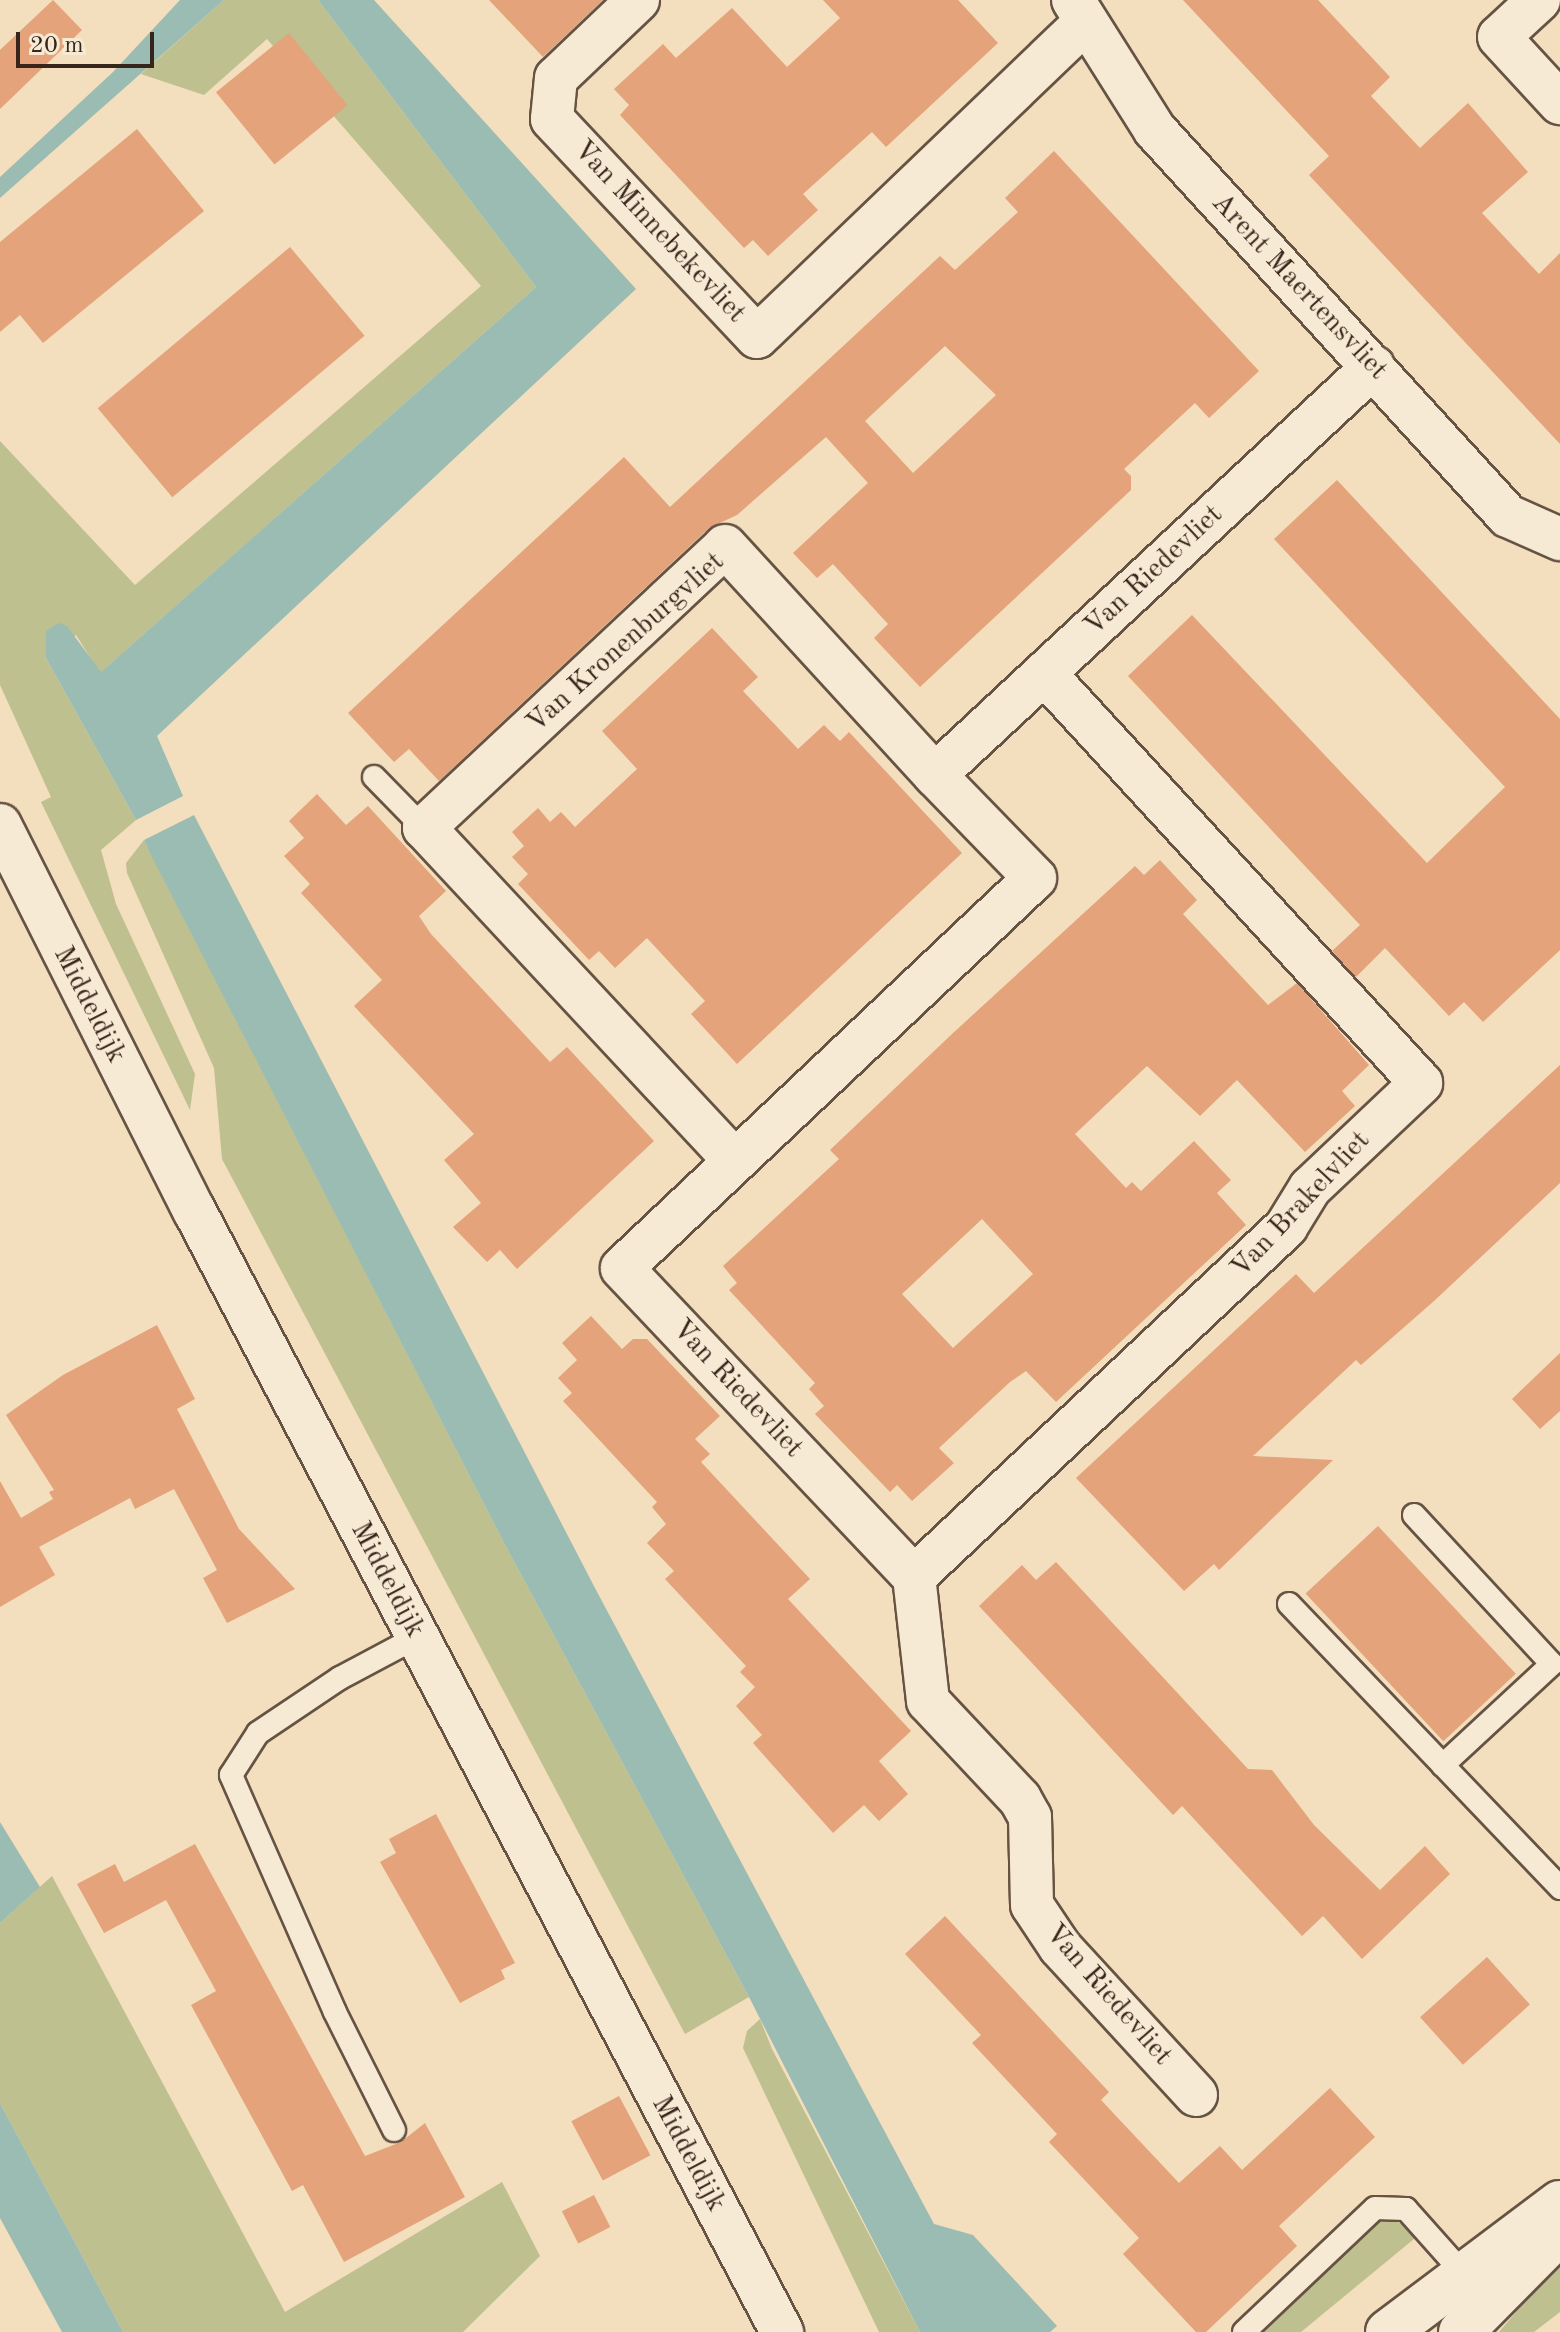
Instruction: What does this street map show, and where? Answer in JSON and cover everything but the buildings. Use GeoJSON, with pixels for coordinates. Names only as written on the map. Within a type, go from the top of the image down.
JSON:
{"type":"FeatureCollection","features":[{"type":"Feature","properties":{"kind":"main road"},"geometry":{"type":"LineString","coordinates":[[1388,2332],[1560,2203]]}},
{"type":"Feature","properties":{"kind":"main road"},"geometry":{"type":"LineString","coordinates":[[1461,2332],[1560,2232]]}},
{"type":"Feature","properties":{"kind":"street","name":"Van Minnebekevliet"},"geometry":{"type":"LineString","coordinates":[[638,0],[556,78],[552,119],[757,337],[1079,11]]}},
{"type":"Feature","properties":{"kind":"street"},"geometry":{"type":"LineString","coordinates":[[1539,0],[1499,37],[1560,103]]}},
{"type":"Feature","properties":{"kind":"street","name":"Arent Maertensvliet"},"geometry":{"type":"LineString","coordinates":[[1079,11],[1155,130],[1508,516],[1560,539]]}},
{"type":"Feature","properties":{"kind":"street","name":"Van Riedevliet"},"geometry":{"type":"LineString","coordinates":[[935,775],[1373,367]]}},
{"type":"Feature","properties":{"kind":"street","name":"Van Kronenburgvliet"},"geometry":{"type":"LineString","coordinates":[[424,828],[725,546],[852,685]]}},
{"type":"Feature","properties":{"kind":"street","name":"Van Brakelvliet"},"geometry":{"type":"LineString","coordinates":[[914,1577],[1286,1227],[1310,1188],[1421,1083],[1044,673]]}},
{"type":"Feature","properties":{"kind":"street","name":"Van Riedevliet"},"geometry":{"type":"LineString","coordinates":[[852,685],[1035,878],[622,1268],[914,1577],[928,1701],[1020,1799],[1030,1817],[1032,1905],[1060,1947],[1196,2095]]}},
{"type":"Feature","properties":{"kind":"street","name":"Middeldijk"},"geometry":{"type":"LineString","coordinates":[[0,825],[417,1637],[782,2332]]}},
{"type":"Feature","properties":{"kind":"street"},"geometry":{"type":"LineString","coordinates":[[424,828],[735,1161]]}},
{"type":"Feature","properties":{"kind":"lane"},"geometry":{"type":"LineString","coordinates":[[374,777],[424,828]]}},
{"type":"Feature","properties":{"kind":"lane"},"geometry":{"type":"LineString","coordinates":[[1414,1515],[1552,1664],[1443,1765]]}},
{"type":"Feature","properties":{"kind":"lane"},"geometry":{"type":"LineString","coordinates":[[1289,1604],[1560,1888]]}},
{"type":"Feature","properties":{"kind":"lane"},"geometry":{"type":"LineString","coordinates":[[394,2130],[335,2012],[231,1775],[258,1733],[340,1678],[417,1637]]}},
{"type":"Feature","properties":{"kind":"lane"},"geometry":{"type":"LineString","coordinates":[[1244,2332],[1375,2208],[1406,2209],[1463,2273]]}},
{"type":"Feature","properties":{"kind":"green space"},"geometry":{"type":"Polygon","coordinates":[[[224,0],[318,0],[536,287],[100,673],[76,635],[46,658],[136,820],[101,850],[116,904],[195,1074],[190,1110],[41,802],[51,797],[0,685],[0,441],[135,585],[481,286],[267,39],[204,95],[141,74],[224,0]]]}},
{"type":"Feature","properties":{"kind":"green space"},"geometry":{"type":"Polygon","coordinates":[[[144,840],[504,1543],[749,1997],[685,2034],[222,1159],[214,1068],[127,873],[126,863],[144,840]]]}},
{"type":"Feature","properties":{"kind":"green space"},"geometry":{"type":"Polygon","coordinates":[[[52,1876],[285,2312],[502,2182],[540,2256],[463,2332],[123,2332],[0,2103],[0,1923],[52,1876]]]}},
{"type":"Feature","properties":{"kind":"green space"},"geometry":{"type":"Polygon","coordinates":[[[760,2019],[772,2049],[920,2332],[879,2332],[743,2048],[747,2031],[760,2019]]]}},
{"type":"Feature","properties":{"kind":"green space"},"geometry":{"type":"Polygon","coordinates":[[[1390,2218],[1420,2234],[1301,2332],[1258,2332],[1374,2224],[1390,2218]]]}},
{"type":"Feature","properties":{"kind":"green space"},"geometry":{"type":"Polygon","coordinates":[[[1560,2260],[1560,2312],[1534,2332],[1499,2332],[1560,2260]]]}},
{"type":"Feature","properties":{"kind":"water"},"geometry":{"type":"Polygon","coordinates":[[[180,0],[224,0],[0,198],[0,177],[113,72],[180,0]]]}},
{"type":"Feature","properties":{"kind":"water"},"geometry":{"type":"Polygon","coordinates":[[[318,0],[374,0],[636,289],[157,736],[183,796],[136,820],[46,658],[46,631],[59,623],[67,626],[101,672],[536,287],[318,0]]]}},
{"type":"Feature","properties":{"kind":"water"},"geometry":{"type":"Polygon","coordinates":[[[194,815],[596,1590],[934,2224],[973,2235],[1057,2326],[1050,2332],[920,2332],[749,1997],[504,1543],[153,859],[144,840],[194,815]]]}},
{"type":"Feature","properties":{"kind":"water"},"geometry":{"type":"Polygon","coordinates":[[[0,1822],[40,1887],[0,1923],[0,1822]]]}},
{"type":"Feature","properties":{"kind":"water"},"geometry":{"type":"Polygon","coordinates":[[[0,2103],[123,2332],[62,2332],[0,2218],[0,2103]]]}}]}
